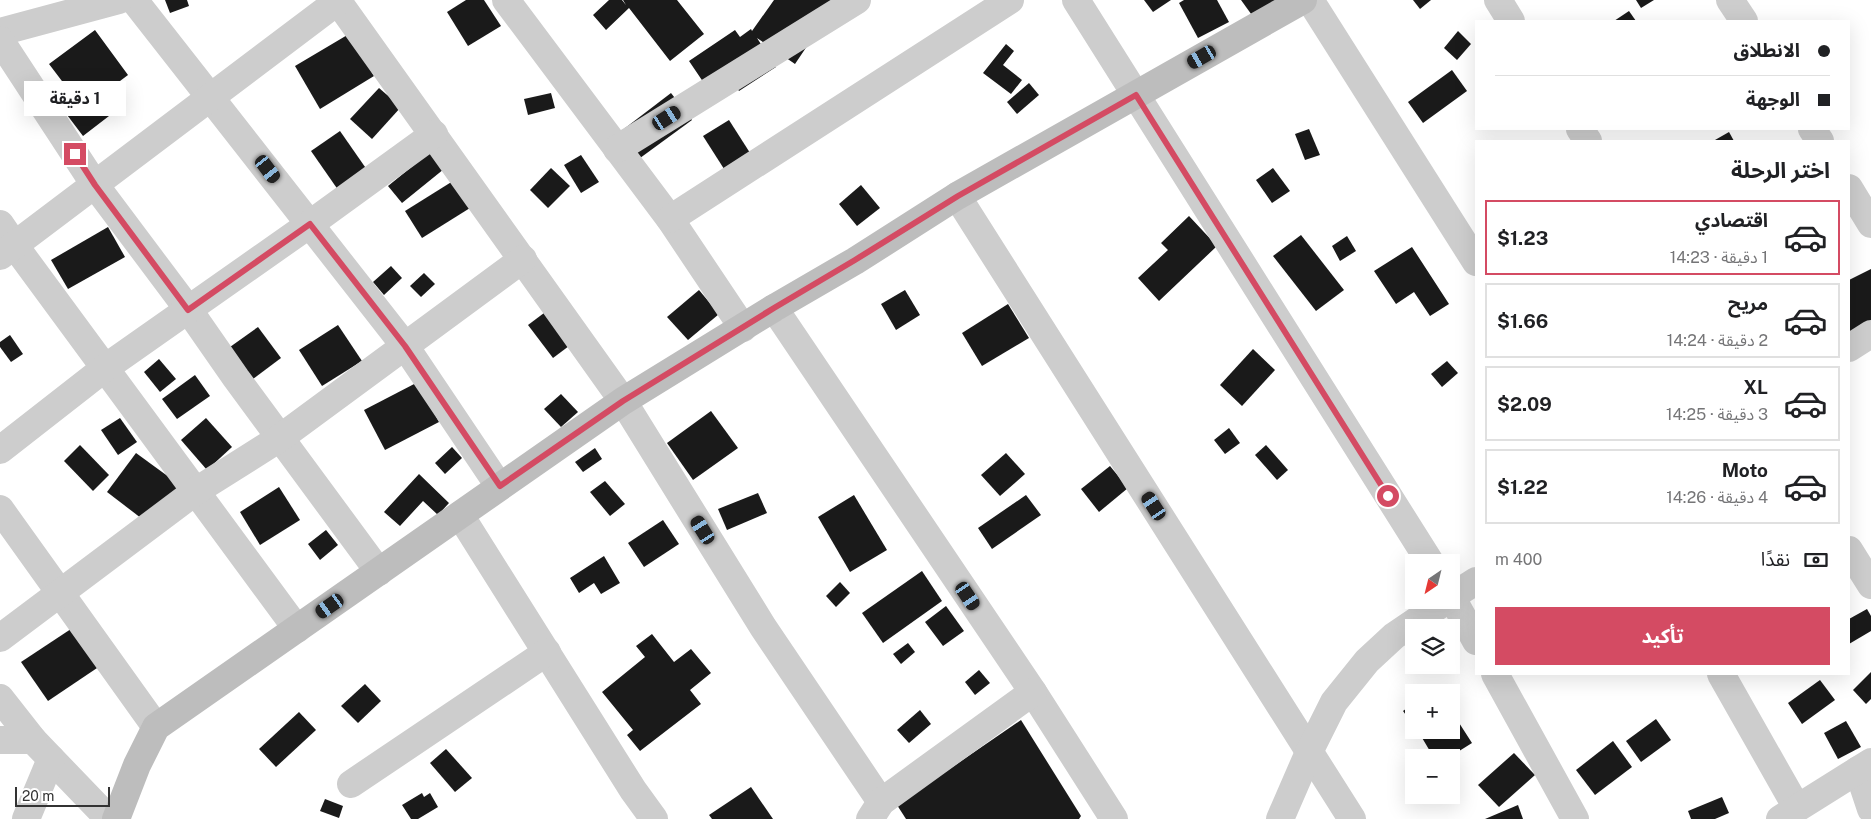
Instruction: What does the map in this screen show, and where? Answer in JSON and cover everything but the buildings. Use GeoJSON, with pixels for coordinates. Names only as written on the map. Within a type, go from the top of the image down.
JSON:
{"type":"FeatureCollection","features":[{"type":"Feature","properties":{"kind":"main road"},"geometry":{"type":"LineString","coordinates":[[116,819],[137,765],[156,727],[623,401],[958,196],[1303,0]]}},
{"type":"Feature","properties":{"kind":"street"},"geometry":{"type":"LineString","coordinates":[[0,32],[119,0]]}},
{"type":"Feature","properties":{"kind":"street"},"geometry":{"type":"LineString","coordinates":[[134,0],[405,346],[500,486]]}},
{"type":"Feature","properties":{"kind":"street"},"geometry":{"type":"LineString","coordinates":[[297,628],[105,368],[5,242],[95,185],[338,0],[623,401],[876,810],[1033,692]]}},
{"type":"Feature","properties":{"kind":"street"},"geometry":{"type":"LineString","coordinates":[[618,149],[856,0]]}},
{"type":"Feature","properties":{"kind":"street"},"geometry":{"type":"LineString","coordinates":[[670,219],[1010,0]]}},
{"type":"Feature","properties":{"kind":"street"},"geometry":{"type":"LineString","coordinates":[[1076,0],[1425,554]]}},
{"type":"Feature","properties":{"kind":"street"},"geometry":{"type":"LineString","coordinates":[[1310,0],[1475,260]]}},
{"type":"Feature","properties":{"kind":"street"},"geometry":{"type":"LineString","coordinates":[[1498,0],[1510,20]]}},
{"type":"Feature","properties":{"kind":"street"},"geometry":{"type":"LineString","coordinates":[[1730,0],[1743,20]]}},
{"type":"Feature","properties":{"kind":"street"},"geometry":{"type":"LineString","coordinates":[[517,4],[618,149],[670,219],[743,328]]}},
{"type":"Feature","properties":{"kind":"street"},"geometry":{"type":"LineString","coordinates":[[4,56],[95,185],[379,572]]}},
{"type":"Feature","properties":{"kind":"street"},"geometry":{"type":"LineString","coordinates":[[0,450],[105,368],[434,134]]}},
{"type":"Feature","properties":{"kind":"street"},"geometry":{"type":"LineString","coordinates":[[1850,190],[1871,224]]}},
{"type":"Feature","properties":{"kind":"street"},"geometry":{"type":"LineString","coordinates":[[958,196],[1352,819]]}},
{"type":"Feature","properties":{"kind":"street"},"geometry":{"type":"LineString","coordinates":[[0,638],[196,491],[280,438],[523,259]]}},
{"type":"Feature","properties":{"kind":"street"},"geometry":{"type":"LineString","coordinates":[[774,308],[1033,692],[1114,819]]}},
{"type":"Feature","properties":{"kind":"street"},"geometry":{"type":"LineString","coordinates":[[1850,347],[1871,334]]}},
{"type":"Feature","properties":{"kind":"street"},"geometry":{"type":"LineString","coordinates":[[0,509],[156,727]]}},
{"type":"Feature","properties":{"kind":"street"},"geometry":{"type":"LineString","coordinates":[[460,515],[654,819]]}},
{"type":"Feature","properties":{"kind":"street"},"geometry":{"type":"LineString","coordinates":[[1850,552],[1871,585]]}},
{"type":"Feature","properties":{"kind":"street"},"geometry":{"type":"LineString","coordinates":[[1460,591],[1475,582]]}},
{"type":"Feature","properties":{"kind":"street"},"geometry":{"type":"LineString","coordinates":[[1280,819],[1310,750],[1334,702],[1367,661],[1394,636],[1434,609]]}},
{"type":"Feature","properties":{"kind":"street"},"geometry":{"type":"LineString","coordinates":[[1458,609],[1475,639]]}},
{"type":"Feature","properties":{"kind":"street"},"geometry":{"type":"LineString","coordinates":[[351,784],[546,652]]}},
{"type":"Feature","properties":{"kind":"street"},"geometry":{"type":"LineString","coordinates":[[1495,675],[1575,819]]}},
{"type":"Feature","properties":{"kind":"street"},"geometry":{"type":"LineString","coordinates":[[1721,675],[1788,814],[1864,766],[1871,809]]}},
{"type":"Feature","properties":{"kind":"street"},"geometry":{"type":"LineString","coordinates":[[0,698],[42,750],[109,819]]}},
{"type":"Feature","properties":{"kind":"street"},"geometry":{"type":"LineString","coordinates":[[0,740],[42,750]]}},
{"type":"Feature","properties":{"kind":"street"},"geometry":{"type":"LineString","coordinates":[[26,819],[42,750]]}},
{"type":"Feature","properties":{"kind":"route"},"geometry":{"type":"LineString","coordinates":[[75,154],[95,185],[188,310],[310,224],[405,346],[500,486],[592,421],[774,308],[958,196],[1136,95],[1388,496]]}}]}
